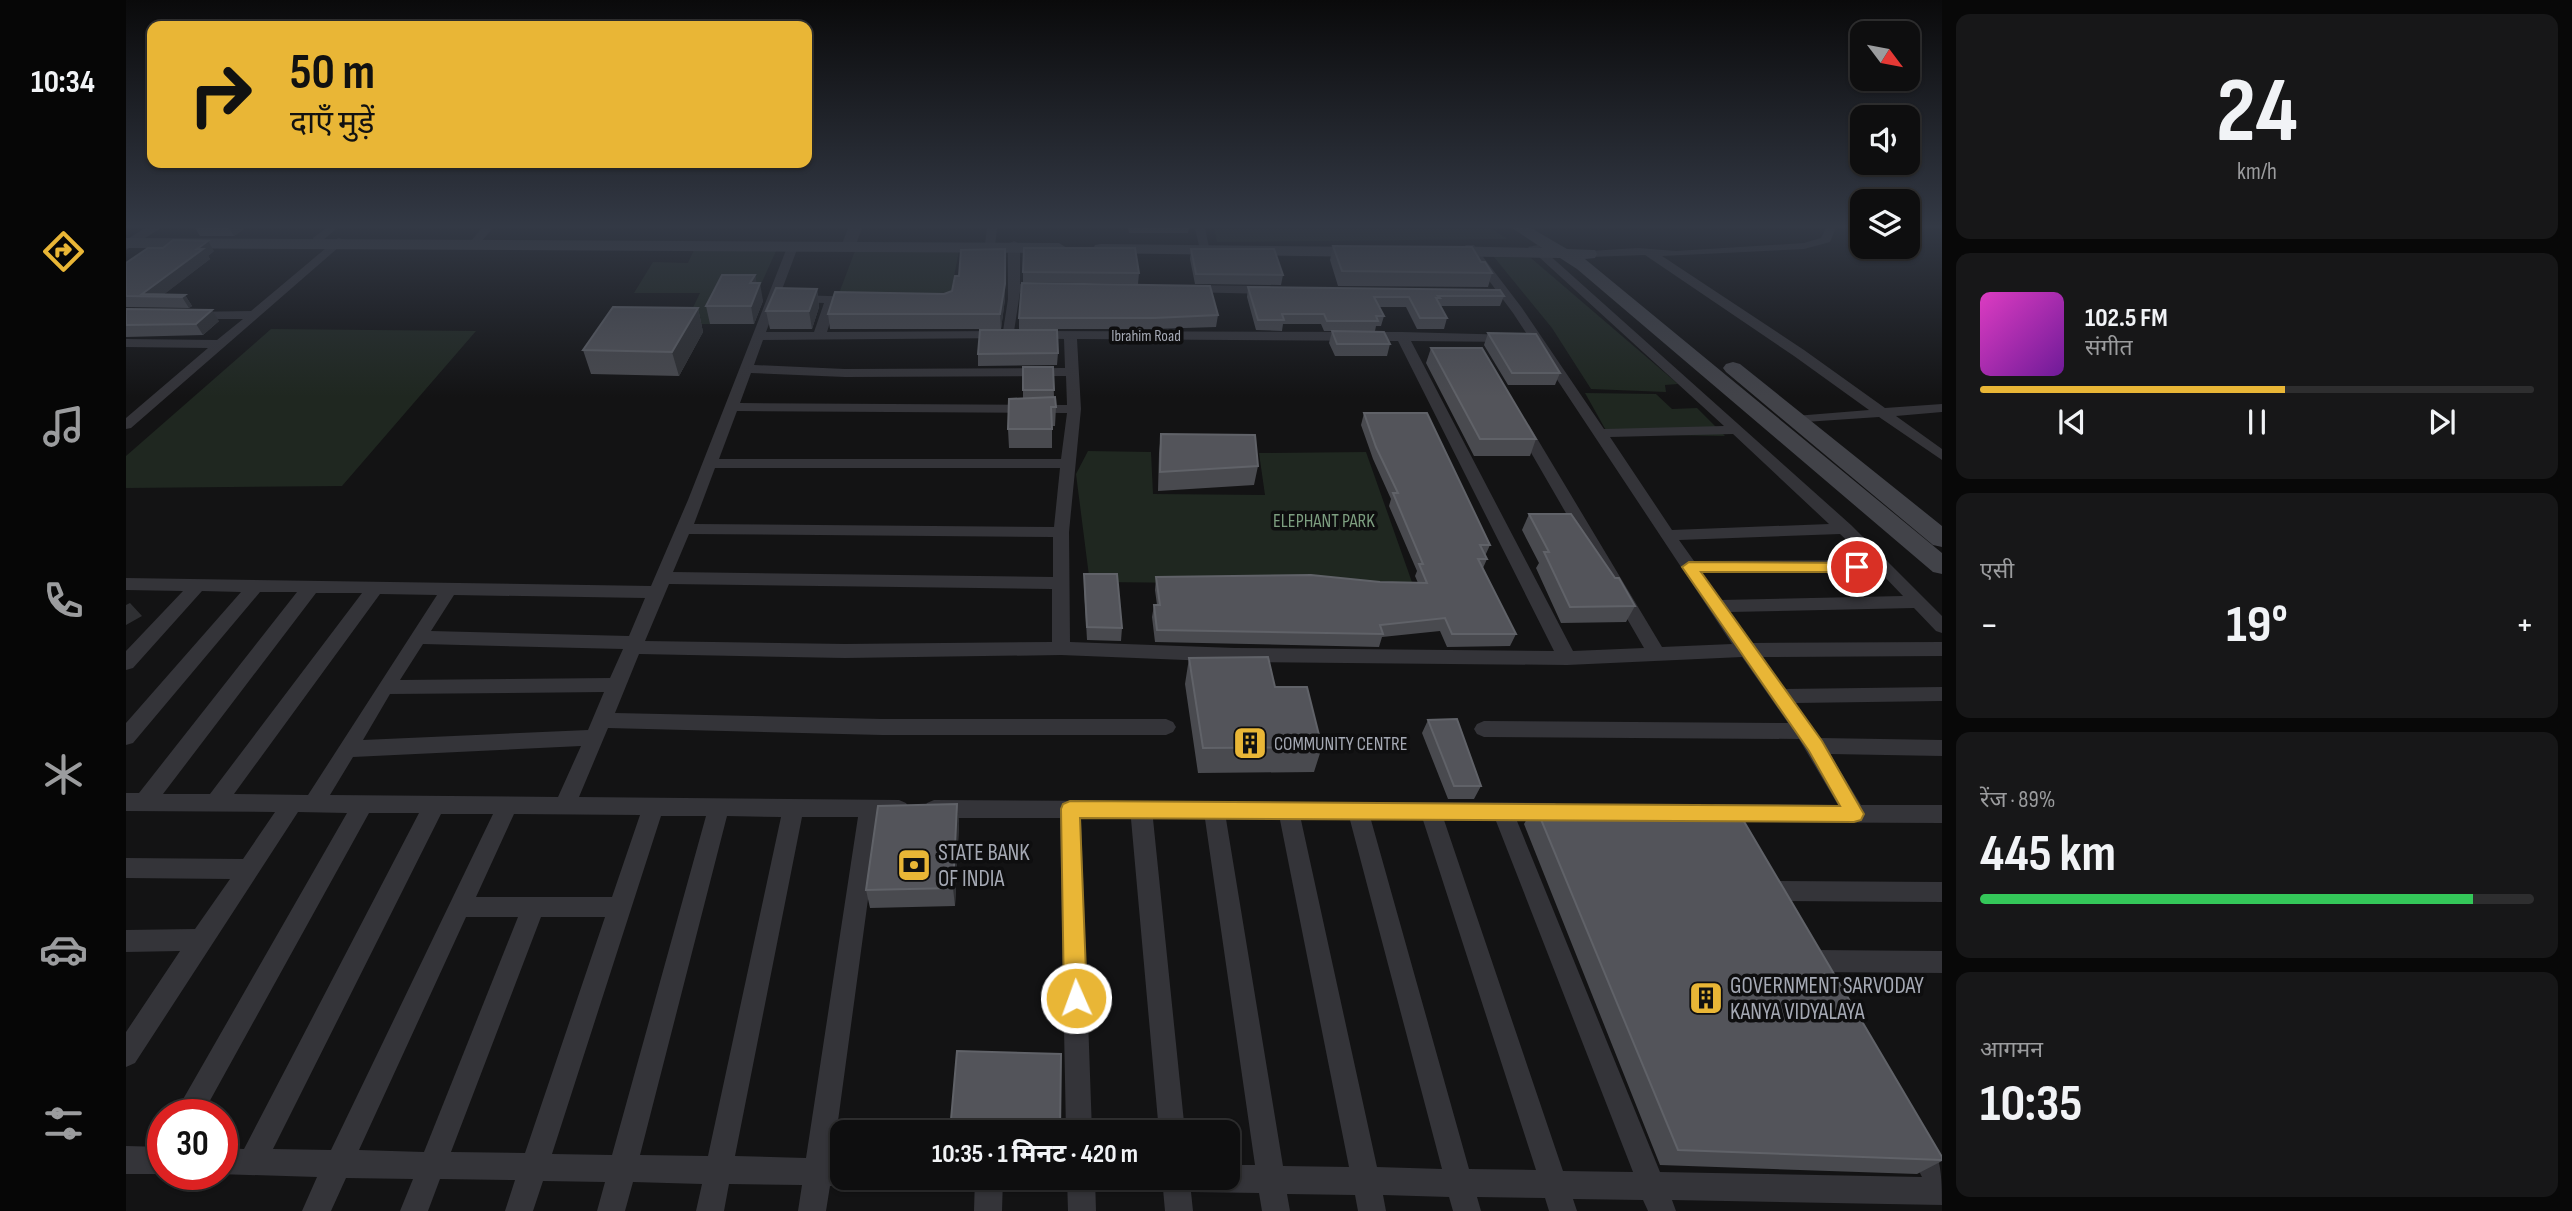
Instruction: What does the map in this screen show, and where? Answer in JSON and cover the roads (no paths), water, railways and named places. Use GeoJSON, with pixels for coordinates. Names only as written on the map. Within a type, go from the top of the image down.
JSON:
{"type":"FeatureCollection","features":[{"type":"Feature","properties":{"kind":"main road"},"geometry":{"type":"LineString","coordinates":[[1606,285],[1942,566]]}},
{"type":"Feature","properties":{"kind":"main road"},"geometry":{"type":"LineString","coordinates":[[1630,285],[1942,538]]}},
{"type":"Feature","properties":{"kind":"street"},"geometry":{"type":"LineString","coordinates":[[126,425],[133,413],[222,344],[287,285]]}},
{"type":"Feature","properties":{"kind":"street"},"geometry":{"type":"LineString","coordinates":[[565,806],[596,729],[661,585],[778,285]]}},
{"type":"Feature","properties":{"kind":"street"},"geometry":{"type":"LineString","coordinates":[[1009,335],[1014,285]]}},
{"type":"Feature","properties":{"kind":"street"},"geometry":{"type":"LineString","coordinates":[[1493,285],[1535,339],[1715,606],[1810,739],[1854,814]]}},
{"type":"Feature","properties":{"kind":"street"},"geometry":{"type":"LineString","coordinates":[[1595,285],[1737,430],[1884,566],[1942,627]]}},
{"type":"Feature","properties":{"kind":"street"},"geometry":{"type":"LineString","coordinates":[[1695,285],[1942,456]]}},
{"type":"Feature","properties":{"kind":"street"},"geometry":{"type":"LineString","coordinates":[[1014,288],[1053,288]]}},
{"type":"Feature","properties":{"kind":"street"},"geometry":{"type":"LineString","coordinates":[[1176,289],[1285,290]]}},
{"type":"Feature","properties":{"kind":"street"},"geometry":{"type":"LineString","coordinates":[[772,299],[867,300]]}},
{"type":"Feature","properties":{"kind":"street"},"geometry":{"type":"LineString","coordinates":[[819,336],[831,299]]}},
{"type":"Feature","properties":{"kind":"street"},"geometry":{"type":"LineString","coordinates":[[178,314],[255,315]]}},
{"type":"Feature","properties":{"kind":"street"},"geometry":{"type":"LineString","coordinates":[[1061,648],[1061,532],[1074,409],[1070,335]]}},
{"type":"Feature","properties":{"kind":"street","name":"Ibrahim Road"},"geometry":{"type":"LineString","coordinates":[[758,336],[1402,336],[1535,339]]}},
{"type":"Feature","properties":{"kind":"street"},"geometry":{"type":"LineString","coordinates":[[1402,336],[1567,657]]}},
{"type":"Feature","properties":{"kind":"street"},"geometry":{"type":"LineString","coordinates":[[1470,337],[1483,358]]}},
{"type":"Feature","properties":{"kind":"street"},"geometry":{"type":"LineString","coordinates":[[126,343],[222,344]]}},
{"type":"Feature","properties":{"kind":"street"},"geometry":{"type":"LineString","coordinates":[[746,369],[845,373],[1071,372]]}},
{"type":"Feature","properties":{"kind":"street"},"geometry":{"type":"LineString","coordinates":[[731,407],[1074,409]]}},
{"type":"Feature","properties":{"kind":"street"},"geometry":{"type":"LineString","coordinates":[[1795,420],[1942,408]]}},
{"type":"Feature","properties":{"kind":"street"},"geometry":{"type":"LineString","coordinates":[[1514,411],[1657,654]]}},
{"type":"Feature","properties":{"kind":"street"},"geometry":{"type":"LineString","coordinates":[[1599,433],[1737,430]]}},
{"type":"Feature","properties":{"kind":"street"},"geometry":{"type":"LineString","coordinates":[[710,464],[1070,463]]}},
{"type":"Feature","properties":{"kind":"street"},"geometry":{"type":"LineString","coordinates":[[684,528],[1061,532]]}},
{"type":"Feature","properties":{"kind":"street"},"geometry":{"type":"LineString","coordinates":[[1668,535],[1845,529]]}},
{"type":"Feature","properties":{"kind":"street"},"geometry":{"type":"LineString","coordinates":[[1689,567],[1884,566]]}},
{"type":"Feature","properties":{"kind":"street"},"geometry":{"type":"LineString","coordinates":[[126,584],[450,588],[1060,583]]}},
{"type":"Feature","properties":{"kind":"street"},"geometry":{"type":"LineString","coordinates":[[126,663],[198,585]]}},
{"type":"Feature","properties":{"kind":"street"},"geometry":{"type":"LineString","coordinates":[[126,737],[255,586]]}},
{"type":"Feature","properties":{"kind":"street"},"geometry":{"type":"LineString","coordinates":[[135,803],[311,587]]}},
{"type":"Feature","properties":{"kind":"street"},"geometry":{"type":"LineString","coordinates":[[215,804],[375,588]]}},
{"type":"Feature","properties":{"kind":"street"},"geometry":{"type":"LineString","coordinates":[[126,1054],[246,869],[347,749],[450,588]]}},
{"type":"Feature","properties":{"kind":"street"},"geometry":{"type":"LineString","coordinates":[[1715,606],[1917,602]]}},
{"type":"Feature","properties":{"kind":"street"},"geometry":{"type":"LineString","coordinates":[[419,637],[845,651],[1061,648],[1235,655],[1567,657],[1748,650],[1942,649]]}},
{"type":"Feature","properties":{"kind":"street"},"geometry":{"type":"LineString","coordinates":[[385,687],[616,685]]}},
{"type":"Feature","properties":{"kind":"street"},"geometry":{"type":"LineString","coordinates":[[1780,696],[1942,694]]}},
{"type":"Feature","properties":{"kind":"street"},"geometry":{"type":"LineString","coordinates":[[347,749],[596,729],[1166,727]]}},
{"type":"Feature","properties":{"kind":"street"},"geometry":{"type":"LineString","coordinates":[[1484,729],[1810,739],[1942,748]]}},
{"type":"Feature","properties":{"kind":"street"},"geometry":{"type":"LineString","coordinates":[[135,803],[1573,813]]}},
{"type":"Feature","properties":{"kind":"street"},"geometry":{"type":"LineString","coordinates":[[196,1099],[363,805]]}},
{"type":"Feature","properties":{"kind":"street"},"geometry":{"type":"LineString","coordinates":[[252,1162],[434,806]]}},
{"type":"Feature","properties":{"kind":"street"},"geometry":{"type":"LineString","coordinates":[[316,1211],[507,806]]}},
{"type":"Feature","properties":{"kind":"street"},"geometry":{"type":"LineString","coordinates":[[519,1211],[653,807]]}},
{"type":"Feature","properties":{"kind":"street"},"geometry":{"type":"LineString","coordinates":[[611,1211],[719,807]]}},
{"type":"Feature","properties":{"kind":"street"},"geometry":{"type":"LineString","coordinates":[[710,1211],[793,808]]}},
{"type":"Feature","properties":{"kind":"street"},"geometry":{"type":"LineString","coordinates":[[836,1120],[870,808]]}},
{"type":"Feature","properties":{"kind":"street"},"geometry":{"type":"LineString","coordinates":[[1070,809],[1079,1120]]}},
{"type":"Feature","properties":{"kind":"street"},"geometry":{"type":"LineString","coordinates":[[1141,810],[1171,1120]]}},
{"type":"Feature","properties":{"kind":"street"},"geometry":{"type":"LineString","coordinates":[[1214,810],[1276,1211]]}},
{"type":"Feature","properties":{"kind":"street"},"geometry":{"type":"LineString","coordinates":[[1289,811],[1372,1211]]}},
{"type":"Feature","properties":{"kind":"street"},"geometry":{"type":"LineString","coordinates":[[1357,811],[1467,1211]]}},
{"type":"Feature","properties":{"kind":"street"},"geometry":{"type":"LineString","coordinates":[[1431,812],[1563,1211]]}},
{"type":"Feature","properties":{"kind":"street"},"geometry":{"type":"LineString","coordinates":[[1503,812],[1657,1199]]}},
{"type":"Feature","properties":{"kind":"street"},"geometry":{"type":"LineString","coordinates":[[1698,813],[1942,814]]}},
{"type":"Feature","properties":{"kind":"street"},"geometry":{"type":"LineString","coordinates":[[1726,813],[1739,836]]}},
{"type":"Feature","properties":{"kind":"street"},"geometry":{"type":"LineString","coordinates":[[126,868],[246,869]]}},
{"type":"Feature","properties":{"kind":"street"},"geometry":{"type":"LineString","coordinates":[[1759,869],[1785,915]]}},
{"type":"Feature","properties":{"kind":"street"},"geometry":{"type":"LineString","coordinates":[[1772,891],[1942,892]]}},
{"type":"Feature","properties":{"kind":"street"},"geometry":{"type":"LineString","coordinates":[[460,907],[620,907]]}},
{"type":"Feature","properties":{"kind":"street"},"geometry":{"type":"LineString","coordinates":[[414,1211],[534,907]]}},
{"type":"Feature","properties":{"kind":"street"},"geometry":{"type":"LineString","coordinates":[[1799,938],[1826,985]]}},
{"type":"Feature","properties":{"kind":"street"},"geometry":{"type":"LineString","coordinates":[[126,940],[200,940]]}},
{"type":"Feature","properties":{"kind":"street"},"geometry":{"type":"LineString","coordinates":[[1812,961],[1942,962]]}},
{"type":"Feature","properties":{"kind":"street"},"geometry":{"type":"LineString","coordinates":[[1908,1126],[1942,1184]]}},
{"type":"Feature","properties":{"kind":"street"},"geometry":{"type":"LineString","coordinates":[[126,1160],[147,1159]]}},
{"type":"Feature","properties":{"kind":"street"},"geometry":{"type":"LineString","coordinates":[[238,1162],[830,1172],[812,1211]]}},
{"type":"Feature","properties":{"kind":"street"},"geometry":{"type":"LineString","coordinates":[[1240,1179],[1554,1184],[1657,1199],[1942,1191]]}},
{"type":"Feature","properties":{"kind":"street"},"geometry":{"type":"LineString","coordinates":[[988,1211],[989,1190]]}},
{"type":"Feature","properties":{"kind":"street"},"geometry":{"type":"LineString","coordinates":[[1081,1190],[1082,1211]]}},
{"type":"Feature","properties":{"kind":"street"},"geometry":{"type":"LineString","coordinates":[[1178,1190],[1179,1211]]}},
{"type":"Feature","properties":{"kind":"place","name":"COMMUNITY CENTRE"},"geometry":{"type":"Point","coordinates":[1250,743]}},
{"type":"Feature","properties":{"kind":"place","name":"STATE BANK OF INDIA"},"geometry":{"type":"Point","coordinates":[914,865]}},
{"type":"Feature","properties":{"kind":"place","name":"GOVERNMENT SARVODAY KANYA VIDYALAYA"},"geometry":{"type":"Point","coordinates":[1706,998]}},
{"type":"Feature","properties":{"kind":"park label","name":"ELEPHANT PARK"},"geometry":{"type":"Point","coordinates":[1324,520]}}]}
